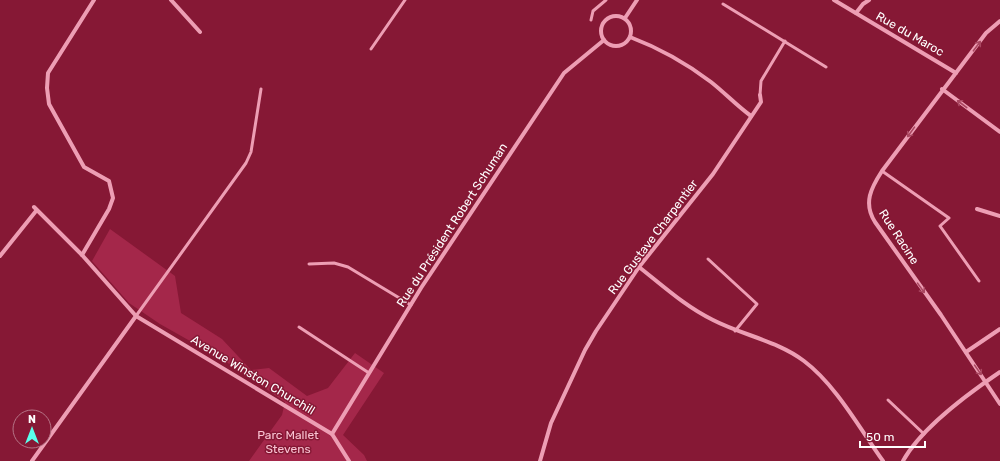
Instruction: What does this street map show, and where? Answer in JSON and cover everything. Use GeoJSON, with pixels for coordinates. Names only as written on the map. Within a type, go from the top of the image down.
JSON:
{"type":"FeatureCollection","features":[{"type":"Feature","properties":{"kind":"street"},"geometry":{"type":"LineString","coordinates":[[82,255],[109,209],[113,198],[109,181],[90,172],[84,166],[49,104],[47,88],[48,73],[94,0]]}},
{"type":"Feature","properties":{"kind":"street"},"geometry":{"type":"LineString","coordinates":[[171,0],[200,32]]}},
{"type":"Feature","properties":{"kind":"street"},"geometry":{"type":"LineString","coordinates":[[625,18],[637,0]]}},
{"type":"Feature","properties":{"kind":"street","name":"Rue du Maroc"},"geometry":{"type":"LineString","coordinates":[[834,0],[956,73]]}},
{"type":"Feature","properties":{"kind":"street"},"geometry":{"type":"LineString","coordinates":[[856,13],[863,4],[869,0]]}},
{"type":"Feature","properties":{"kind":"street"},"geometry":{"type":"LineString","coordinates":[[616,16],[625,18],[631,26],[630,37],[618,46],[612,45],[604,40],[601,29],[605,20],[616,16]]}},
{"type":"Feature","properties":{"kind":"street","name":"Rue Racine"},"geometry":{"type":"LineString","coordinates":[[1000,21],[989,30],[942,89],[882,171],[870,190],[869,202],[871,215],[966,352],[1000,404]]}},
{"type":"Feature","properties":{"kind":"street"},"geometry":{"type":"LineString","coordinates":[[630,37],[682,62],[709,81],[751,116]]}},
{"type":"Feature","properties":{"kind":"street","name":"Rue du Président Robert Schuman"},"geometry":{"type":"LineString","coordinates":[[332,434],[411,305],[564,73],[604,40]]}},
{"type":"Feature","properties":{"kind":"street"},"geometry":{"type":"LineString","coordinates":[[942,89],[1000,132]]}},
{"type":"Feature","properties":{"kind":"street","name":"Rue Gustave Charpentier"},"geometry":{"type":"LineString","coordinates":[[540,461],[550,428],[585,350],[639,267],[700,192],[761,102],[760,95]]}},
{"type":"Feature","properties":{"kind":"street","name":"Avenue Winston Churchill"},"geometry":{"type":"LineString","coordinates":[[0,256],[35,209],[82,255],[136,316],[332,434],[349,461]]}},
{"type":"Feature","properties":{"kind":"street"},"geometry":{"type":"LineString","coordinates":[[977,209],[1000,216]]}},
{"type":"Feature","properties":{"kind":"street"},"geometry":{"type":"LineString","coordinates":[[639,267],[685,304],[712,320],[735,331],[787,351],[804,361],[825,381],[883,461]]}},
{"type":"Feature","properties":{"kind":"street"},"geometry":{"type":"LineString","coordinates":[[32,461],[136,316]]}},
{"type":"Feature","properties":{"kind":"street"},"geometry":{"type":"LineString","coordinates":[[966,352],[1000,330]]}},
{"type":"Feature","properties":{"kind":"street"},"geometry":{"type":"LineString","coordinates":[[903,461],[924,434],[938,420],[1000,372]]}},
{"type":"Feature","properties":{"kind":"lane"},"geometry":{"type":"LineString","coordinates":[[371,49],[406,0]]}},
{"type":"Feature","properties":{"kind":"lane"},"geometry":{"type":"LineString","coordinates":[[591,20],[593,11],[605,0]]}},
{"type":"Feature","properties":{"kind":"lane"},"geometry":{"type":"LineString","coordinates":[[723,4],[826,67]]}},
{"type":"Feature","properties":{"kind":"lane"},"geometry":{"type":"LineString","coordinates":[[760,95],[761,80],[785,41]]}},
{"type":"Feature","properties":{"kind":"lane"},"geometry":{"type":"LineString","coordinates":[[136,316],[246,163],[251,152],[261,89]]}},
{"type":"Feature","properties":{"kind":"lane"},"geometry":{"type":"LineString","coordinates":[[882,171],[949,218],[940,226],[979,281]]}},
{"type":"Feature","properties":{"kind":"lane"},"geometry":{"type":"LineString","coordinates":[[708,259],[757,304],[735,331]]}},
{"type":"Feature","properties":{"kind":"lane"},"geometry":{"type":"LineString","coordinates":[[309,264],[334,263],[348,267],[411,305]]}},
{"type":"Feature","properties":{"kind":"lane"},"geometry":{"type":"LineString","coordinates":[[299,327],[369,373]]}},
{"type":"Feature","properties":{"kind":"lane"},"geometry":{"type":"LineString","coordinates":[[888,400],[924,434]]}},
{"type":"Feature","properties":{"kind":"green space","name":"Parc Mallet Stevens"},"geometry":{"type":"Polygon","coordinates":[[[110,229],[175,276],[181,313],[222,339],[251,370],[269,368],[307,396],[328,388],[355,353],[384,373],[343,435],[364,455],[367,461],[249,461],[282,415],[285,402],[222,359],[160,324],[129,303],[92,261],[110,229]]]}}]}
